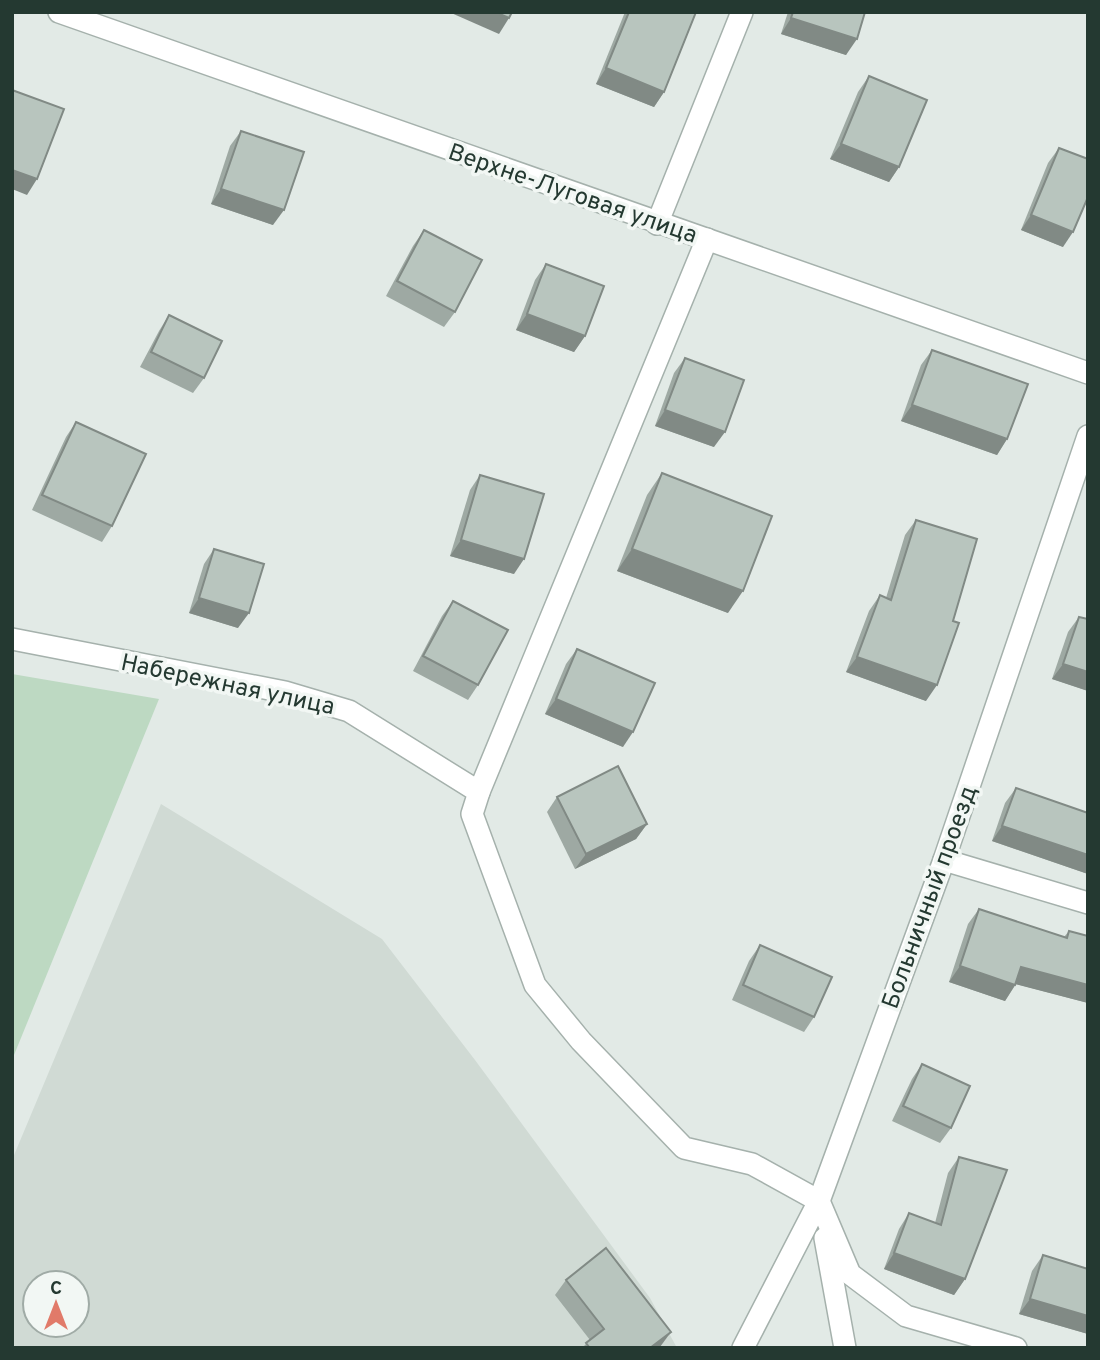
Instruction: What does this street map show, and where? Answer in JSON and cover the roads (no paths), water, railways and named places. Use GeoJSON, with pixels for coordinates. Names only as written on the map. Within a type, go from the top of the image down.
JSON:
{"type":"FeatureCollection","features":[{"type":"Feature","properties":{"kind":"street","name":"Верхне-Луговая улица"},"geometry":{"type":"LineString","coordinates":[[60,12],[657,224],[707,239],[1088,373]]}},
{"type":"Feature","properties":{"kind":"street"},"geometry":{"type":"LineString","coordinates":[[657,224],[742,12]]}},
{"type":"Feature","properties":{"kind":"street"},"geometry":{"type":"LineString","coordinates":[[707,239],[472,814],[536,985],[581,1041],[684,1148],[752,1164],[819,1201],[850,1274],[906,1316],[1016,1348]]}},
{"type":"Feature","properties":{"kind":"street","name":"Больничный проезд"},"geometry":{"type":"LineString","coordinates":[[743,1348],[819,1201],[944,860],[1088,436]]}},
{"type":"Feature","properties":{"kind":"street","name":"Набережная улица"},"geometry":{"type":"LineString","coordinates":[[12,639],[285,692],[349,711],[479,792]]}},
{"type":"Feature","properties":{"kind":"street"},"geometry":{"type":"LineString","coordinates":[[944,860],[1088,903]]}},
{"type":"Feature","properties":{"kind":"street"},"geometry":{"type":"LineString","coordinates":[[819,1201],[845,1348]]}}]}
